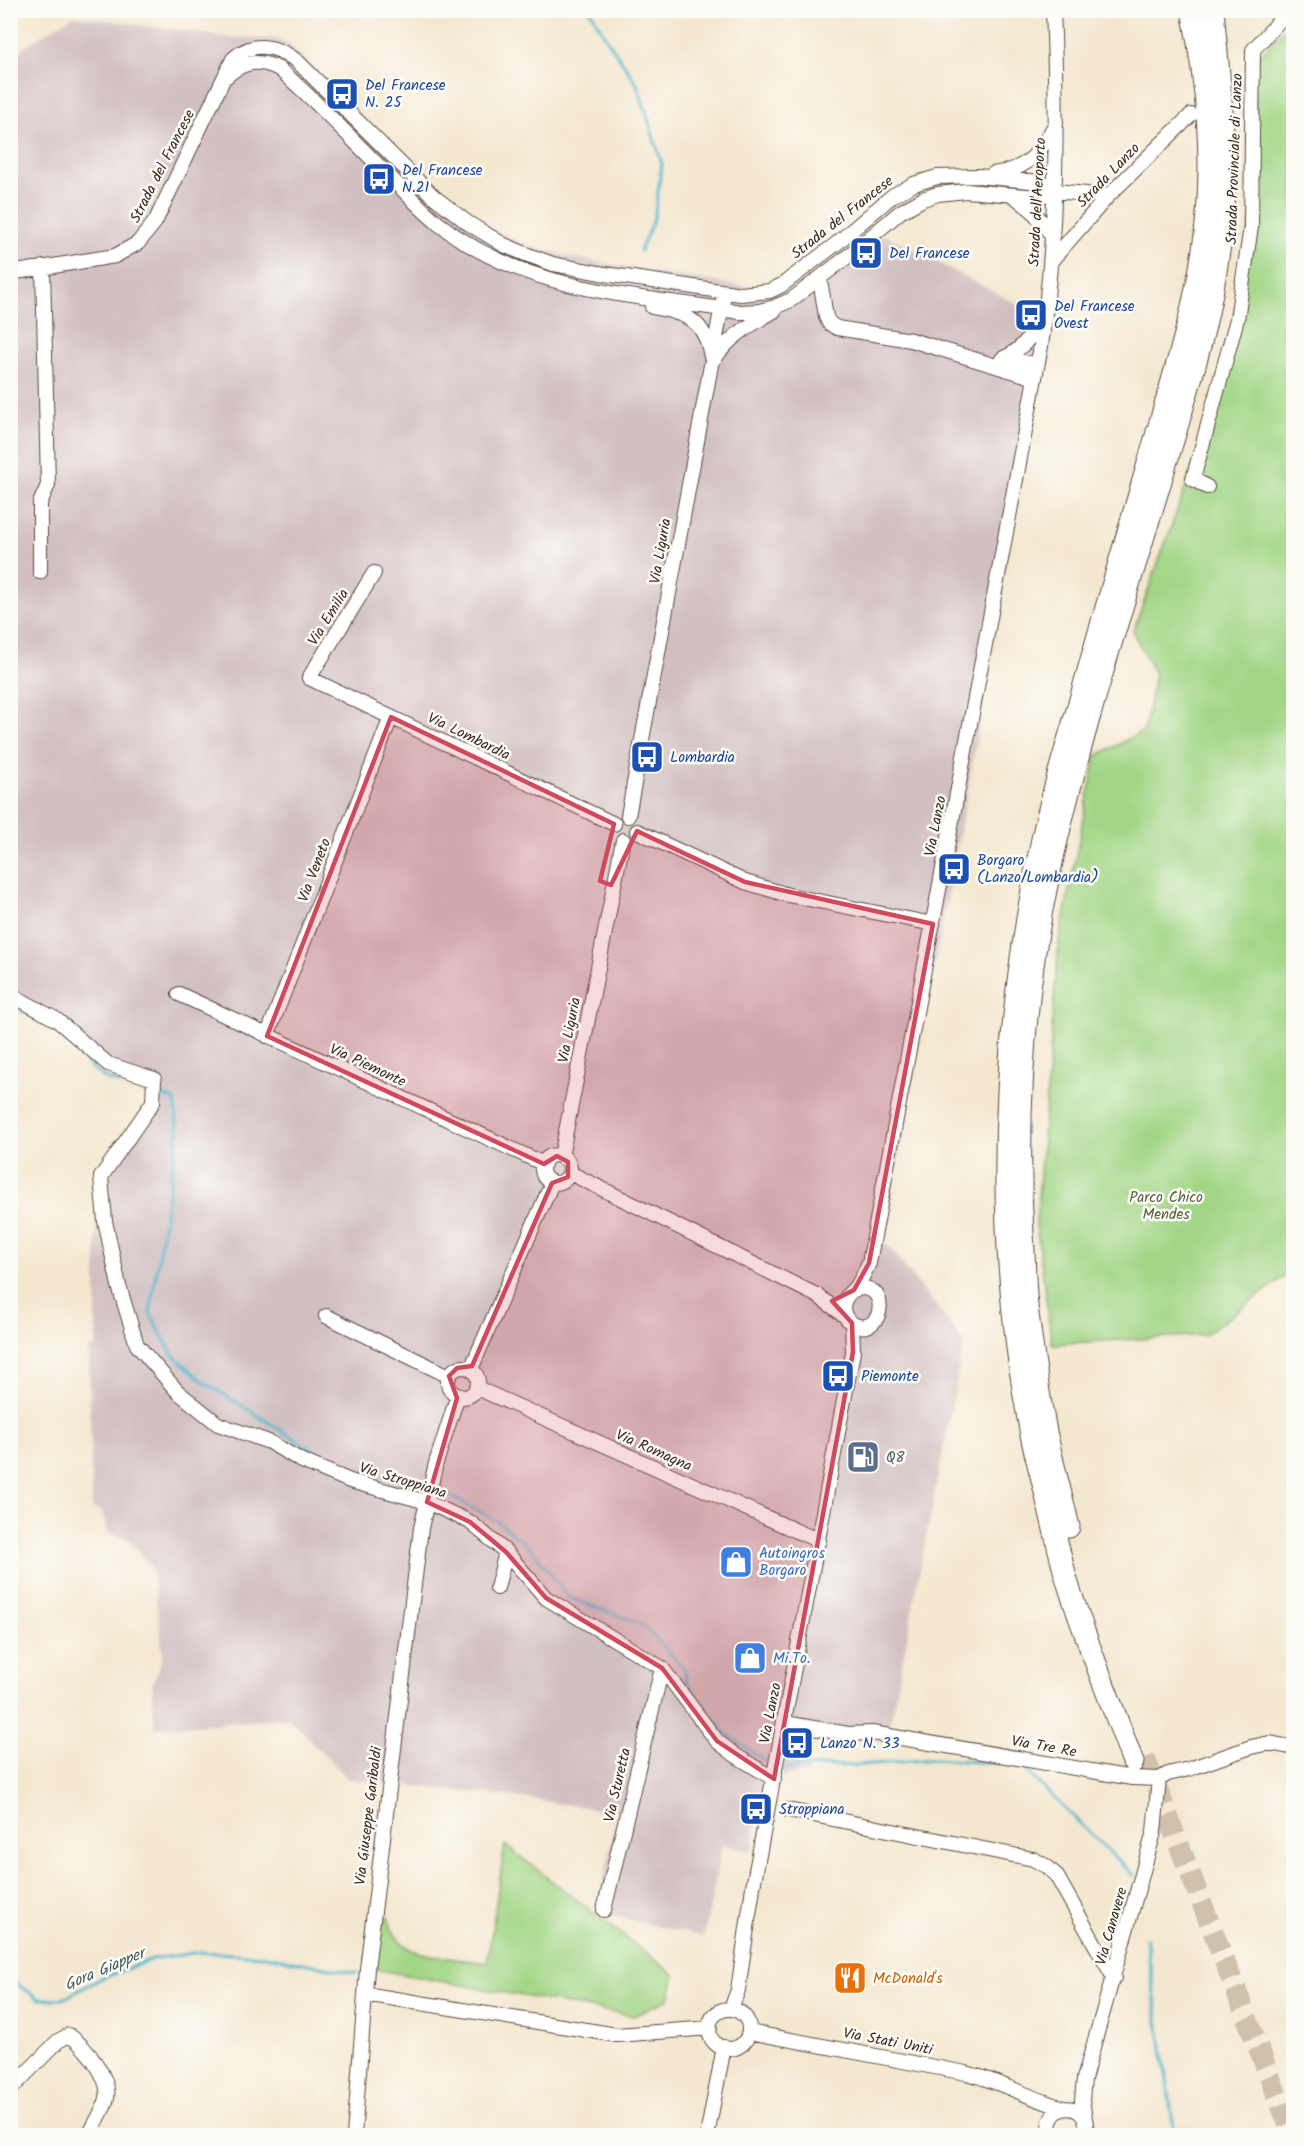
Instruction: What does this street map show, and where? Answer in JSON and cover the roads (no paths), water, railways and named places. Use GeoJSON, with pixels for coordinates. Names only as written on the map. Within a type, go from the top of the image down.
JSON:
{"type":"FeatureCollection","features":[{"type":"Feature","properties":{"kind":"highway"},"geometry":{"type":"LineString","coordinates":[[1183,10],[1209,54]]}},
{"type":"Feature","properties":{"kind":"highway"},"geometry":{"type":"LineString","coordinates":[[1139,1760],[1081,1575],[1046,1433],[1028,1317],[1019,1160],[1023,1068],[1033,974],[1048,883],[1079,753],[1175,432],[1215,275],[1221,233],[1224,165],[1222,101],[1209,54],[1192,10]]}},
{"type":"Feature","properties":{"kind":"highway"},"geometry":{"type":"LineString","coordinates":[[1208,10],[1209,54]]}},
{"type":"Feature","properties":{"kind":"highway"},"geometry":{"type":"LineString","coordinates":[[1209,54],[1213,10]]}},
{"type":"Feature","properties":{"kind":"street","name":"Strada dell'Aeroporto"},"geometry":{"type":"LineString","coordinates":[[1032,394],[1046,312],[1053,237],[1057,122],[1053,10]]}},
{"type":"Feature","properties":{"kind":"street","name":"Strada Provinciale di Lanzo"},"geometry":{"type":"LineString","coordinates":[[1207,487],[1193,479],[1237,319],[1251,227],[1253,50],[1289,10]]}},
{"type":"Feature","properties":{"kind":"street","name":"Strada del Francese"},"geometry":{"type":"LineString","coordinates":[[10,273],[115,256],[131,248],[145,236],[155,222],[233,59],[246,49],[269,46],[288,54],[297,61],[433,196],[458,216],[504,245],[533,257],[553,264],[605,274],[724,292],[756,293],[782,285],[836,244],[892,196],[914,184],[937,177],[977,176],[1040,182],[1055,191]]}},
{"type":"Feature","properties":{"kind":"street"},"geometry":{"type":"LineString","coordinates":[[225,77],[240,66],[255,62],[270,65],[285,74],[422,208],[447,230],[496,261],[548,280],[609,292],[740,312],[759,311],[791,300]]}},
{"type":"Feature","properties":{"kind":"street"},"geometry":{"type":"LineString","coordinates":[[331,119],[343,107]]}},
{"type":"Feature","properties":{"kind":"street","name":"Strada Lanzo"},"geometry":{"type":"LineString","coordinates":[[1051,261],[1108,196],[1191,115]]}},
{"type":"Feature","properties":{"kind":"street"},"geometry":{"type":"LineString","coordinates":[[977,176],[1023,166],[1036,156],[1057,122]]}},
{"type":"Feature","properties":{"kind":"street"},"geometry":{"type":"LineString","coordinates":[[712,362],[720,350],[739,332],[791,300],[820,279],[900,212],[923,199],[951,192],[1039,197],[1055,191],[1108,196]]}},
{"type":"Feature","properties":{"kind":"street"},"geometry":{"type":"LineString","coordinates":[[1012,195],[1033,211],[1053,237]]}},
{"type":"Feature","properties":{"kind":"street"},"geometry":{"type":"LineString","coordinates":[[447,230],[458,216]]}},
{"type":"Feature","properties":{"kind":"street"},"geometry":{"type":"LineString","coordinates":[[527,273],[533,257]]}},
{"type":"Feature","properties":{"kind":"street"},"geometry":{"type":"LineString","coordinates":[[40,572],[40,504],[48,484],[43,267]]}},
{"type":"Feature","properties":{"kind":"street"},"geometry":{"type":"LineString","coordinates":[[820,279],[826,317],[829,323],[837,328],[911,340],[982,362],[1036,371]]}},
{"type":"Feature","properties":{"kind":"street"},"geometry":{"type":"LineString","coordinates":[[609,292],[635,304],[684,314],[691,318],[700,326],[705,336],[712,362]]}},
{"type":"Feature","properties":{"kind":"street","name":"Via Liguria"},"geometry":{"type":"LineString","coordinates":[[628,816],[724,292]]}},
{"type":"Feature","properties":{"kind":"street"},"geometry":{"type":"LineString","coordinates":[[982,362],[1002,359],[1014,353],[1034,332],[1046,312]]}},
{"type":"Feature","properties":{"kind":"street"},"geometry":{"type":"LineString","coordinates":[[1002,359],[1036,371]]}},
{"type":"Feature","properties":{"kind":"street","name":"Via Lanzo"},"geometry":{"type":"LineString","coordinates":[[851,1293],[869,1263],[1032,394]]}},
{"type":"Feature","properties":{"kind":"street","name":"Via Emilia"},"geometry":{"type":"LineString","coordinates":[[309,678],[374,573]]}},
{"type":"Feature","properties":{"kind":"street","name":"Via Lombardia"},"geometry":{"type":"LineString","coordinates":[[309,678],[614,824]]}},
{"type":"Feature","properties":{"kind":"street","name":"Via Veneto"},"geometry":{"type":"LineString","coordinates":[[267,1036],[391,717]]}},
{"type":"Feature","properties":{"kind":"street"},"geometry":{"type":"LineString","coordinates":[[628,816],[635,821],[637,831],[633,838],[623,840],[614,832],[614,824],[618,818],[628,816]]}},
{"type":"Feature","properties":{"kind":"street"},"geometry":{"type":"LineString","coordinates":[[637,831],[745,882],[788,895],[933,924]]}},
{"type":"Feature","properties":{"kind":"street","name":"Via Liguria"},"geometry":{"type":"LineString","coordinates":[[561,1156],[623,840]]}},
{"type":"Feature","properties":{"kind":"street","name":"Via Piemonte"},"geometry":{"type":"LineString","coordinates":[[179,994],[544,1164]]}},
{"type":"Feature","properties":{"kind":"street","name":"Via Stroppiana"},"geometry":{"type":"LineString","coordinates":[[16,997],[57,1020],[108,1064],[154,1079],[153,1102],[101,1177],[105,1221],[119,1286],[136,1346],[178,1392],[218,1424],[269,1442],[302,1461],[350,1481],[427,1502],[470,1522],[506,1552],[546,1598],[662,1668],[717,1741],[774,1779]]}},
{"type":"Feature","properties":{"kind":"street"},"geometry":{"type":"LineString","coordinates":[[561,1156],[568,1162],[570,1173],[565,1180],[552,1183],[543,1174],[544,1164],[549,1158],[561,1156]]}},
{"type":"Feature","properties":{"kind":"street"},"geometry":{"type":"LineString","coordinates":[[570,1173],[818,1296],[849,1319],[867,1325],[876,1319],[881,1309],[875,1294],[865,1289],[831,1298],[818,1296]]}},
{"type":"Feature","properties":{"kind":"street"},"geometry":{"type":"LineString","coordinates":[[471,1369],[552,1183]]}},
{"type":"Feature","properties":{"kind":"street","name":"Via Lanzo"},"geometry":{"type":"LineString","coordinates":[[869,1263],[875,1294]]}},
{"type":"Feature","properties":{"kind":"street"},"geometry":{"type":"LineString","coordinates":[[849,1319],[843,1305],[851,1293]]}},
{"type":"Feature","properties":{"kind":"street"},"geometry":{"type":"LineString","coordinates":[[326,1316],[449,1376]]}},
{"type":"Feature","properties":{"kind":"street","name":"Via Lanzo"},"geometry":{"type":"LineString","coordinates":[[849,1319],[854,1352]]}},
{"type":"Feature","properties":{"kind":"street","name":"Via Lanzo"},"geometry":{"type":"LineString","coordinates":[[731,2009],[738,1990],[753,1887],[854,1352],[867,1325]]}},
{"type":"Feature","properties":{"kind":"street"},"geometry":{"type":"LineString","coordinates":[[457,1368],[471,1369],[478,1379],[477,1388],[467,1396],[453,1392],[449,1386],[449,1376],[457,1368]]}},
{"type":"Feature","properties":{"kind":"street","name":"Via Romagna"},"geometry":{"type":"LineString","coordinates":[[477,1388],[819,1541]]}},
{"type":"Feature","properties":{"kind":"street"},"geometry":{"type":"LineString","coordinates":[[427,1502],[436,1463],[458,1395]]}},
{"type":"Feature","properties":{"kind":"street","name":"Via Giuseppe Garibaldi"},"geometry":{"type":"LineString","coordinates":[[354,2136],[367,1969],[400,1690],[421,1528],[427,1502]]}},
{"type":"Feature","properties":{"kind":"street"},"geometry":{"type":"LineString","coordinates":[[497,1588],[506,1552]]}},
{"type":"Feature","properties":{"kind":"street","name":"Via Sturetta"},"geometry":{"type":"LineString","coordinates":[[604,1910],[662,1668]]}},
{"type":"Feature","properties":{"kind":"street","name":"Via Tre Re"},"geometry":{"type":"LineString","coordinates":[[785,1723],[848,1734],[872,1733],[1132,1778],[1159,1779],[1251,1747],[1270,1743],[1293,1748]]}},
{"type":"Feature","properties":{"kind":"street","name":"Via Canavere"},"geometry":{"type":"LineString","coordinates":[[1086,2129],[1082,2100],[1084,2079],[1154,1832],[1159,1779]]}},
{"type":"Feature","properties":{"kind":"street"},"geometry":{"type":"LineString","coordinates":[[788,1810],[1033,1859],[1056,1875],[1114,1978]]}},
{"type":"Feature","properties":{"kind":"street"},"geometry":{"type":"LineString","coordinates":[[365,1989],[617,2035],[710,2028]]}},
{"type":"Feature","properties":{"kind":"street"},"geometry":{"type":"LineString","coordinates":[[731,2009],[745,2017],[749,2032],[740,2045],[723,2048],[712,2038],[710,2028],[716,2014],[731,2009]]}},
{"type":"Feature","properties":{"kind":"street","name":"Via Stati Uniti"},"geometry":{"type":"LineString","coordinates":[[749,2032],[966,2073],[1020,2091],[1046,2103],[1076,2110],[1086,2129]]}},
{"type":"Feature","properties":{"kind":"street"},"geometry":{"type":"LineString","coordinates":[[10,2090],[57,2041],[69,2035],[81,2043],[102,2073],[108,2091],[107,2101],[89,2136]]}},
{"type":"Feature","properties":{"kind":"street"},"geometry":{"type":"LineString","coordinates":[[707,2136],[723,2048]]}},
{"type":"Feature","properties":{"kind":"street","name":"Via Canavere"},"geometry":{"type":"LineString","coordinates":[[1050,2132],[1049,2122],[1055,2113],[1066,2108],[1084,2079]]}},
{"type":"Feature","properties":{"kind":"street","name":"Via Stati Uniti"},"geometry":{"type":"LineString","coordinates":[[1020,2091],[1038,2107],[1046,2118],[1050,2132]]}},
{"type":"Feature","properties":{"kind":"waterway"},"geometry":{"type":"LineString","coordinates":[[590,10],[637,84],[662,164],[654,218],[640,251]]}},
{"type":"Feature","properties":{"kind":"waterway"},"geometry":{"type":"LineString","coordinates":[[10,1005],[37,1018],[65,1039],[90,1066],[106,1079],[145,1091]]}},
{"type":"Feature","properties":{"kind":"waterway"},"geometry":{"type":"LineString","coordinates":[[160,1095],[175,1100],[178,1131],[150,1313],[172,1354],[204,1382],[319,1454],[350,1468],[418,1485]]}},
{"type":"Feature","properties":{"kind":"waterway"},"geometry":{"type":"LineString","coordinates":[[441,1491],[497,1521],[532,1549],[568,1597],[642,1624],[685,1669],[687,1683],[723,1731],[766,1762]]}},
{"type":"Feature","properties":{"kind":"waterway"},"geometry":{"type":"LineString","coordinates":[[785,1768],[936,1759],[1020,1765],[1134,1876]]}},
{"type":"Feature","properties":{"kind":"waterway"},"geometry":{"type":"LineString","coordinates":[[1146,1938],[1175,2136]]}},
{"type":"Feature","properties":{"kind":"waterway","name":"Gora Giapper"},"geometry":{"type":"LineString","coordinates":[[10,1979],[39,1999],[63,1999],[100,1979],[152,1959],[201,1952],[266,1956],[356,1973]]}},
{"type":"Feature","properties":{"kind":"tunnel"},"geometry":{"type":"LineString","coordinates":[[1145,1758],[1293,2136]]}},
{"type":"Feature","properties":{"kind":"place","name":"Del Francese N. 25"},"geometry":{"type":"Point","coordinates":[342,94]}},
{"type":"Feature","properties":{"kind":"place","name":"Del Francese N.21"},"geometry":{"type":"Point","coordinates":[379,179]}},
{"type":"Feature","properties":{"kind":"place","name":"Del Francese"},"geometry":{"type":"Point","coordinates":[866,253]}},
{"type":"Feature","properties":{"kind":"place","name":"Del Francese Ovest"},"geometry":{"type":"Point","coordinates":[1031,315]}},
{"type":"Feature","properties":{"kind":"place","name":"Lombardia"},"geometry":{"type":"Point","coordinates":[647,757]}},
{"type":"Feature","properties":{"kind":"place","name":"Borgaro (Lanzo/Lombardia)"},"geometry":{"type":"Point","coordinates":[954,869]}},
{"type":"Feature","properties":{"kind":"place","name":"Piemonte"},"geometry":{"type":"Point","coordinates":[838,1376]}},
{"type":"Feature","properties":{"kind":"place","name":"Q8"},"geometry":{"type":"Point","coordinates":[863,1457]}},
{"type":"Feature","properties":{"kind":"place","name":"Autoingros Borgaro"},"geometry":{"type":"Point","coordinates":[736,1562]}},
{"type":"Feature","properties":{"kind":"place","name":"Mi.To."},"geometry":{"type":"Point","coordinates":[750,1658]}},
{"type":"Feature","properties":{"kind":"place","name":"Lanzo N. 33"},"geometry":{"type":"Point","coordinates":[797,1743]}},
{"type":"Feature","properties":{"kind":"place","name":"Stroppiana"},"geometry":{"type":"Point","coordinates":[756,1809]}},
{"type":"Feature","properties":{"kind":"place","name":"McDonald's"},"geometry":{"type":"Point","coordinates":[850,1978]}},
{"type":"Feature","properties":{"kind":"park label","name":"Parco Chico Mendes"},"geometry":{"type":"Point","coordinates":[1166,1206]}}]}
